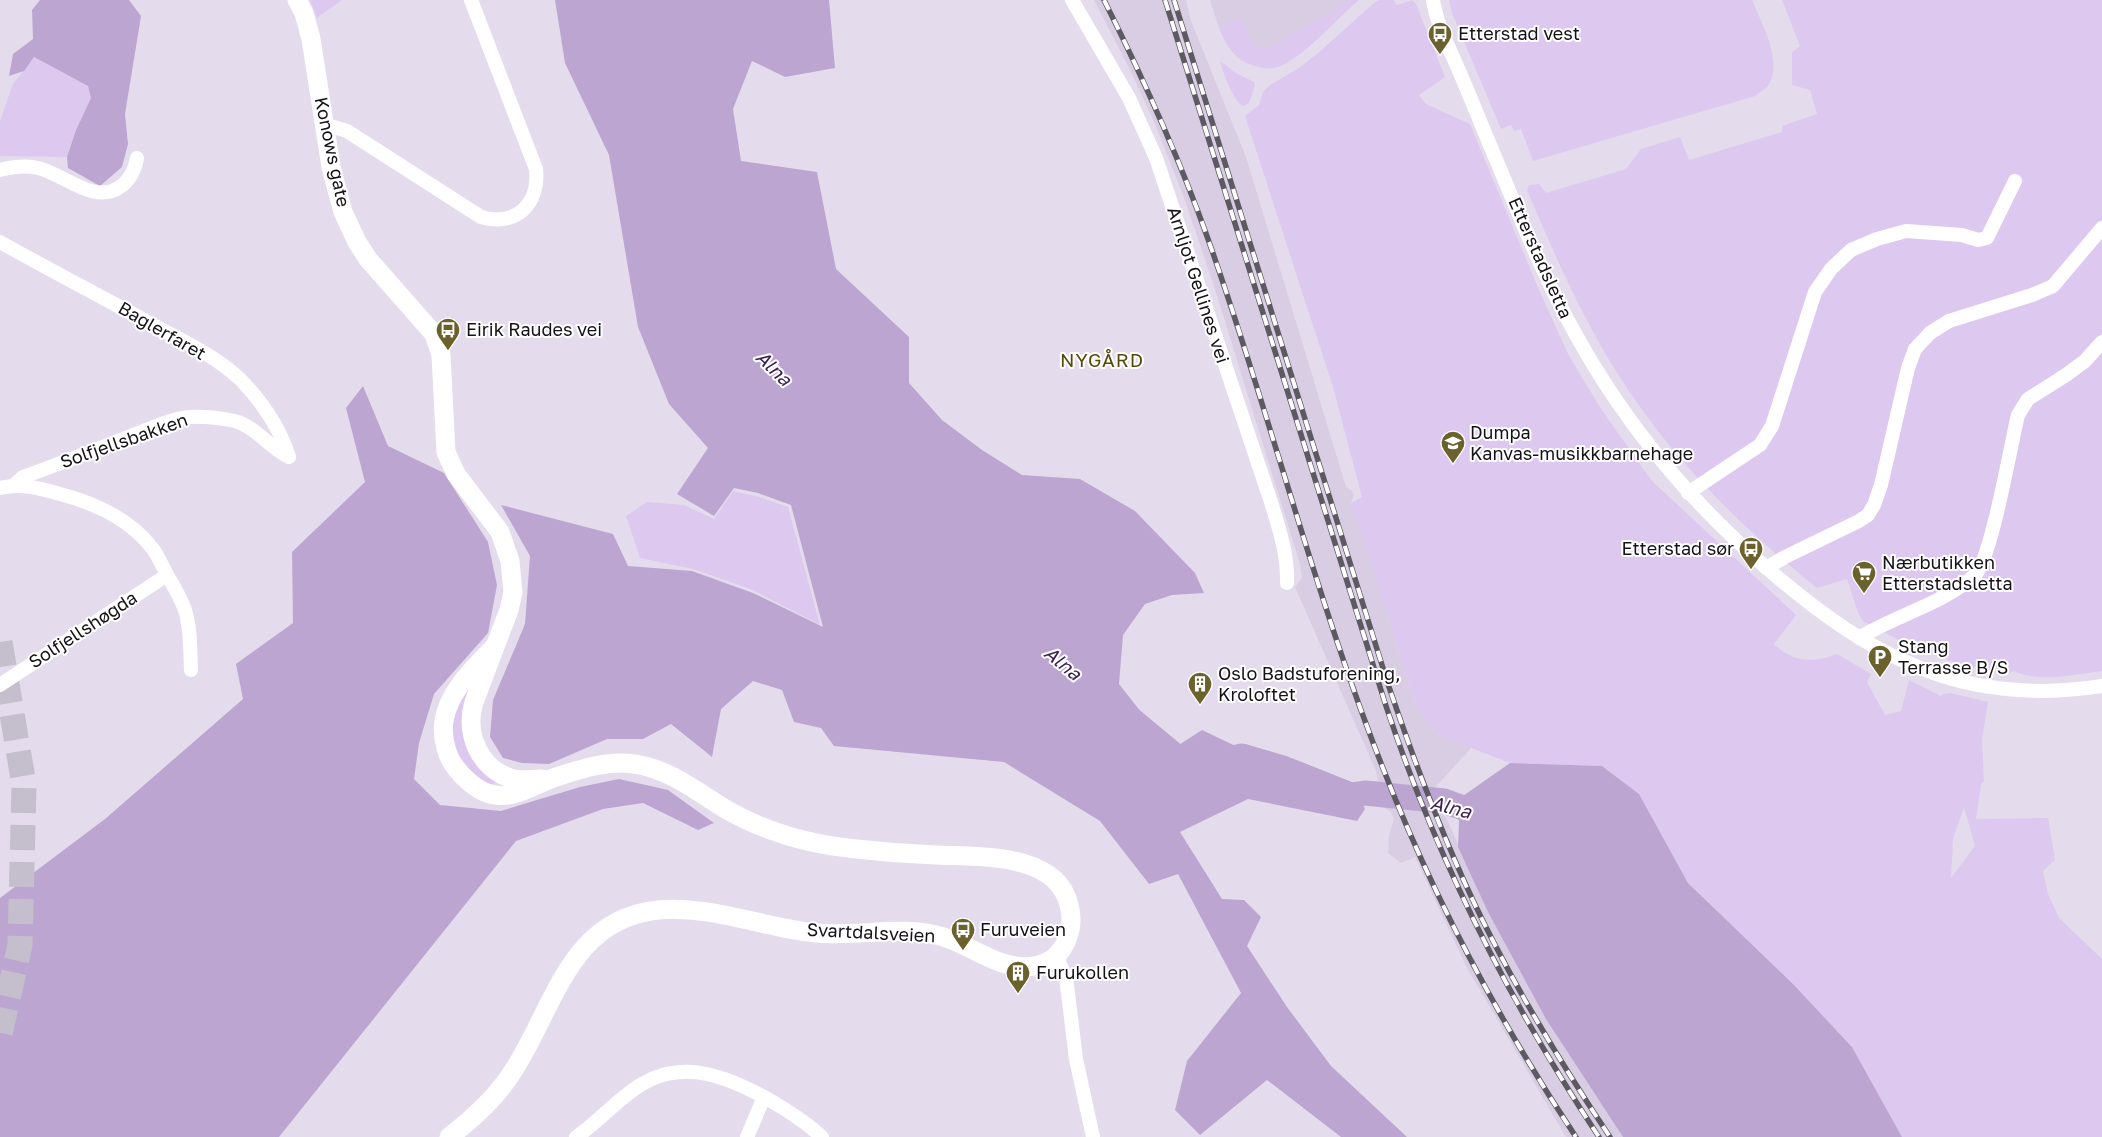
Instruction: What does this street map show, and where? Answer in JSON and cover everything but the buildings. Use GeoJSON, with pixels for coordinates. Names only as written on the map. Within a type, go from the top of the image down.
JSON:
{"type":"FeatureCollection","features":[{"type":"Feature","properties":{"kind":"street","name":"Konows gate"},"geometry":{"type":"LineString","coordinates":[[297,0],[304,13],[311,39],[336,189],[343,212],[357,242],[380,275],[427,324],[438,343],[441,354],[446,452],[460,480],[500,532],[510,561],[513,592],[504,626],[495,646]]}},
{"type":"Feature","properties":{"kind":"street"},"geometry":{"type":"LineString","coordinates":[[324,124],[347,131],[481,217],[494,220],[506,219],[516,215],[532,200],[537,177],[533,159],[471,0]]}},
{"type":"Feature","properties":{"kind":"street","name":"Arnljot Gellines vei"},"geometry":{"type":"LineString","coordinates":[[1072,0],[1129,98],[1158,164],[1271,502],[1288,566],[1287,583]]}},
{"type":"Feature","properties":{"kind":"street","name":"Etterstadsletta"},"geometry":{"type":"LineString","coordinates":[[1433,0],[1447,44],[1561,308],[1594,366],[1632,424],[1688,492],[1727,534],[1825,616],[1883,652],[1920,668],[1984,686],[2034,690],[2102,686]]}},
{"type":"Feature","properties":{"kind":"street"},"geometry":{"type":"LineString","coordinates":[[0,170],[16,167],[38,168],[52,172],[86,190],[110,192],[119,188],[131,177],[137,158]]}},
{"type":"Feature","properties":{"kind":"street"},"geometry":{"type":"LineString","coordinates":[[1688,492],[1760,446],[1772,426],[1815,292],[1836,264],[1851,250],[1877,239],[1906,231],[1962,235],[1978,240],[1987,238],[2015,181]]}},
{"type":"Feature","properties":{"kind":"street"},"geometry":{"type":"LineString","coordinates":[[1766,568],[1868,515],[1874,505],[1881,485],[1908,368],[1915,349],[1930,332],[1949,321],[2032,295],[2053,286],[2102,228]]}},
{"type":"Feature","properties":{"kind":"street","name":"Baglerfaret"},"geometry":{"type":"LineString","coordinates":[[0,242],[185,342],[228,371],[240,380],[273,421],[289,457]]}},
{"type":"Feature","properties":{"kind":"street"},"geometry":{"type":"LineString","coordinates":[[1859,638],[1881,625],[1951,593],[1976,575],[1988,550],[2018,414],[2028,399],[2085,361],[2102,342]]}},
{"type":"Feature","properties":{"kind":"street","name":"Solfjellsbakken"},"geometry":{"type":"LineString","coordinates":[[6,487],[23,477],[160,425],[187,417],[206,416],[236,422],[248,427],[289,457]]}},
{"type":"Feature","properties":{"kind":"street"},"geometry":{"type":"LineString","coordinates":[[6,487],[31,486],[76,498],[115,516],[135,530],[153,550],[175,587],[185,610],[190,641],[191,670]]}},
{"type":"Feature","properties":{"kind":"street","name":"Solfjellshøgda"},"geometry":{"type":"LineString","coordinates":[[0,685],[167,575]]}},
{"type":"Feature","properties":{"kind":"street"},"geometry":{"type":"LineString","coordinates":[[495,646],[458,688],[447,707],[442,733],[448,757],[455,768],[473,786],[496,796],[526,791],[553,778]]}},
{"type":"Feature","properties":{"kind":"street"},"geometry":{"type":"LineString","coordinates":[[495,646],[470,713],[472,734],[476,747],[488,765],[505,776],[518,780],[553,778],[609,764],[639,764],[673,776],[730,811],[780,833],[837,847],[892,853],[1004,858],[1032,866],[1043,872],[1061,887],[1067,897],[1070,908],[1069,934],[1056,956],[1066,977],[1076,1059],[1093,1137]]}},
{"type":"Feature","properties":{"kind":"street","name":"Svartdalsveien"},"geometry":{"type":"LineString","coordinates":[[449,1137],[477,1115],[503,1086],[527,1047],[560,981],[587,944],[606,927],[627,916],[651,911],[685,910],[718,913],[758,924],[819,934],[915,932],[934,934],[963,944],[1000,962],[1018,967],[1036,966],[1056,956]]}},
{"type":"Feature","properties":{"kind":"street"},"geometry":{"type":"LineString","coordinates":[[576,1137],[591,1127],[643,1083],[670,1074],[692,1072],[722,1077],[751,1089],[806,1123],[822,1137]]}},
{"type":"Feature","properties":{"kind":"street"},"geometry":{"type":"LineString","coordinates":[[747,1137],[764,1097]]}},
{"type":"Feature","properties":{"kind":"shaded area"},"geometry":{"type":"Polygon","coordinates":[[[40,0],[129,0],[141,16],[125,114],[128,144],[122,167],[100,186],[68,168],[67,157],[76,130],[91,98],[88,86],[34,57],[24,71],[9,76],[13,54],[33,39],[32,10],[40,0]]]}},
{"type":"Feature","properties":{"kind":"shaded area"},"geometry":{"type":"Polygon","coordinates":[[[310,0],[342,0],[317,18],[310,0]]]}},
{"type":"Feature","properties":{"kind":"shaded area"},"geometry":{"type":"Polygon","coordinates":[[[555,0],[829,0],[835,68],[785,77],[752,61],[733,109],[741,161],[817,172],[836,269],[909,337],[909,383],[942,420],[982,450],[1022,475],[1080,479],[1135,511],[1195,573],[1204,593],[1172,595],[1145,604],[1123,635],[1119,684],[1171,750],[1202,730],[1327,790],[1359,796],[1365,809],[1357,821],[1248,799],[1180,832],[1222,899],[1244,900],[1261,917],[1247,946],[1287,1007],[1331,1066],[1407,1137],[1341,1137],[1267,1080],[1200,1135],[1175,1110],[1187,1061],[1241,993],[1178,874],[1149,884],[1100,821],[1004,762],[834,746],[821,728],[794,722],[782,690],[753,681],[721,709],[712,757],[671,724],[643,739],[607,739],[549,764],[522,763],[503,758],[490,737],[493,700],[525,624],[530,556],[501,505],[613,534],[628,566],[692,571],[753,593],[823,627],[791,505],[758,493],[734,488],[714,516],[677,494],[708,448],[669,404],[638,327],[609,155],[565,63],[555,0]]]}},
{"type":"Feature","properties":{"kind":"shaded area"},"geometry":{"type":"Polygon","coordinates":[[[1094,0],[1186,0],[1191,21],[1246,157],[1346,487],[1354,495],[1351,503],[1416,705],[1438,735],[1472,747],[1431,792],[1439,812],[1446,817],[1488,912],[1623,1137],[1566,1137],[1466,966],[1415,857],[1401,863],[1388,853],[1389,835],[1394,819],[1391,812],[1383,807],[1376,771],[1295,587],[1302,578],[1300,564],[1215,289],[1183,195],[1155,124],[1094,0]]]}},
{"type":"Feature","properties":{"kind":"shaded area"},"geometry":{"type":"Polygon","coordinates":[[[1210,0],[1351,0],[1268,48],[1262,49],[1252,44],[1241,18],[1219,28],[1210,0]]]}},
{"type":"Feature","properties":{"kind":"shaded area"},"geometry":{"type":"Polygon","coordinates":[[[1351,0],[1359,0],[1306,49],[1284,65],[1274,68],[1248,64],[1237,57],[1228,47],[1219,28],[1241,17],[1252,44],[1262,49],[1268,48],[1351,0]]]}},
{"type":"Feature","properties":{"kind":"shaded area"},"geometry":{"type":"Polygon","coordinates":[[[1380,0],[1393,0],[1397,5],[1412,0],[1416,4],[1445,77],[1419,95],[1426,104],[1470,124],[1539,290],[1569,356],[1601,409],[1652,481],[1796,615],[1774,644],[1789,655],[1797,658],[1812,660],[1837,654],[1871,674],[1867,682],[1885,715],[1901,711],[1909,680],[1941,696],[1950,693],[1988,702],[1982,739],[1984,781],[1981,784],[1976,819],[2048,818],[2055,860],[2043,871],[2048,894],[2059,918],[2102,959],[2102,1137],[1902,1137],[1852,1047],[1794,985],[1688,883],[1639,794],[1602,766],[1510,763],[1438,735],[1416,705],[1351,503],[1362,497],[1333,387],[1245,116],[1259,105],[1263,92],[1270,85],[1299,68],[1317,54],[1374,3],[1380,0]],[[1964,807],[1953,839],[1951,878],[1975,846],[1964,807]]]}},
{"type":"Feature","properties":{"kind":"shaded area"},"geometry":{"type":"Polygon","coordinates":[[[1449,0],[1752,0],[1770,44],[1774,67],[1772,78],[1767,87],[1755,96],[1533,161],[1521,129],[1514,131],[1511,125],[1501,129],[1452,13],[1449,0]]]}},
{"type":"Feature","properties":{"kind":"shaded area"},"geometry":{"type":"Polygon","coordinates":[[[1782,0],[2102,0],[2102,671],[2045,677],[2023,675],[2014,671],[2007,674],[1959,664],[1912,647],[1863,621],[1858,613],[1847,579],[1817,588],[1761,541],[1735,516],[1709,490],[1662,436],[1619,376],[1569,285],[1527,190],[1529,185],[1539,184],[1546,193],[1626,169],[1641,149],[1680,137],[1689,160],[1782,132],[1782,126],[1817,114],[1810,90],[1792,85],[1792,52],[1800,46],[1782,0]]]}},
{"type":"Feature","properties":{"kind":"shaded area"},"geometry":{"type":"Polygon","coordinates":[[[34,57],[88,86],[91,98],[76,130],[67,157],[0,156],[0,121],[13,84],[34,57]]]}},
{"type":"Feature","properties":{"kind":"shaded area"},"geometry":{"type":"Polygon","coordinates":[[[1220,61],[1236,73],[1254,82],[1255,85],[1249,103],[1243,106],[1239,103],[1229,86],[1220,61]]]}},
{"type":"Feature","properties":{"kind":"shaded area"},"geometry":{"type":"Polygon","coordinates":[[[363,386],[388,446],[444,473],[488,542],[497,585],[488,633],[434,694],[419,743],[414,779],[440,805],[501,811],[580,787],[619,779],[668,790],[714,823],[698,830],[643,803],[603,809],[516,841],[279,1137],[0,1137],[0,898],[105,819],[243,699],[236,664],[293,623],[292,552],[365,482],[346,408],[363,386]]]}},
{"type":"Feature","properties":{"kind":"shaded area"},"geometry":{"type":"Polygon","coordinates":[[[733,491],[759,497],[788,507],[820,625],[753,590],[693,569],[640,558],[626,516],[647,502],[684,505],[714,519],[733,491]]]}},
{"type":"Feature","properties":{"kind":"shaded area"},"geometry":{"type":"Polygon","coordinates":[[[474,680],[468,696],[498,781],[487,787],[459,758],[451,730],[453,712],[474,680]]]}},
{"type":"Feature","properties":{"kind":"shaded area"},"geometry":{"type":"Polygon","coordinates":[[[1510,763],[1602,766],[1639,794],[1688,883],[1794,985],[1852,1047],[1902,1137],[1623,1137],[1546,1019],[1488,912],[1458,847],[1460,798],[1510,763]]]}},
{"type":"Feature","properties":{"kind":"waterway","name":"Alna"},"geometry":{"type":"LineString","coordinates":[[624,0],[623,7],[657,65],[665,85],[693,108],[719,172],[721,206],[707,275],[740,322],[760,358],[790,381],[845,432],[918,492],[927,515],[933,541],[979,593],[1190,768],[1242,756],[1283,768],[1351,795],[1365,793],[1444,801],[1488,817],[1553,799],[1582,801],[1605,826],[1637,929],[1641,963],[1650,989],[1656,1023],[1670,1055],[1703,1031],[1730,1026],[1751,1047],[1774,1080],[1765,1105],[1740,1126],[1742,1137]]}},
{"type":"Feature","properties":{"kind":"waterway"},"geometry":{"type":"LineString","coordinates":[[742,324],[795,357],[799,390]]}},
{"type":"Feature","properties":{"kind":"waterway"},"geometry":{"type":"LineString","coordinates":[[795,357],[832,393],[844,430]]}},
{"type":"Feature","properties":{"kind":"waterway"},"geometry":{"type":"LineString","coordinates":[[749,375],[760,358]]}},
{"type":"Feature","properties":{"kind":"waterway"},"geometry":{"type":"LineString","coordinates":[[734,467],[755,410],[745,391]]}},
{"type":"Feature","properties":{"kind":"waterway"},"geometry":{"type":"LineString","coordinates":[[905,480],[934,489],[945,500],[931,533]]}},
{"type":"Feature","properties":{"kind":"waterway"},"geometry":{"type":"LineString","coordinates":[[928,519],[909,553],[913,576],[929,585],[970,582]]}},
{"type":"Feature","properties":{"kind":"waterway"},"geometry":{"type":"LineString","coordinates":[[552,652],[582,661],[594,658],[614,645],[629,595],[636,585]]}},
{"type":"Feature","properties":{"kind":"waterway","name":"Alna"},"geometry":{"type":"LineString","coordinates":[[1670,1055],[1686,1120],[1697,1123],[1740,1126]]}},
{"type":"Feature","properties":{"kind":"tunnel"},"geometry":{"type":"LineString","coordinates":[[0,642],[24,785],[20,945],[0,1034]]}},
{"type":"Feature","properties":{"kind":"railway"},"geometry":{"type":"LineString","coordinates":[[1104,0],[1160,118],[1208,239],[1333,629],[1355,694],[1399,808],[1443,905],[1492,1000],[1576,1137]]}},
{"type":"Feature","properties":{"kind":"railway"},"geometry":{"type":"LineString","coordinates":[[1165,0],[1386,706],[1406,763],[1452,875],[1478,929],[1535,1035],[1599,1137]]}},
{"type":"Feature","properties":{"kind":"railway"},"geometry":{"type":"LineString","coordinates":[[1174,0],[1387,681],[1422,780],[1448,846],[1493,941],[1549,1041],[1610,1137]]}},
{"type":"Feature","properties":{"kind":"place","name":"Etterstad vest"},"geometry":{"type":"Point","coordinates":[1440,55]}},
{"type":"Feature","properties":{"kind":"place","name":"Eirik Raudes vei"},"geometry":{"type":"Point","coordinates":[448,351]}},
{"type":"Feature","properties":{"kind":"place","name":"Dumpa Kanvas-musikkbarnehage"},"geometry":{"type":"Point","coordinates":[1453,464]}},
{"type":"Feature","properties":{"kind":"place","name":"Etterstad sør"},"geometry":{"type":"Point","coordinates":[1751,570]}},
{"type":"Feature","properties":{"kind":"place","name":"Nærbutikken Etterstadsletta"},"geometry":{"type":"Point","coordinates":[1864,594]}},
{"type":"Feature","properties":{"kind":"place","name":"Stang Terrasse B/S"},"geometry":{"type":"Point","coordinates":[1880,678]}},
{"type":"Feature","properties":{"kind":"place","name":"Oslo Badstuforening, Kroloftet"},"geometry":{"type":"Point","coordinates":[1200,705]}},
{"type":"Feature","properties":{"kind":"place","name":"Furuveien"},"geometry":{"type":"Point","coordinates":[963,951]}},
{"type":"Feature","properties":{"kind":"place","name":"Furukollen"},"geometry":{"type":"Point","coordinates":[1018,994]}},
{"type":"Feature","properties":{"kind":"district","name":"NYGÅRD"},"geometry":{"type":"Point","coordinates":[1102,360]}}]}
